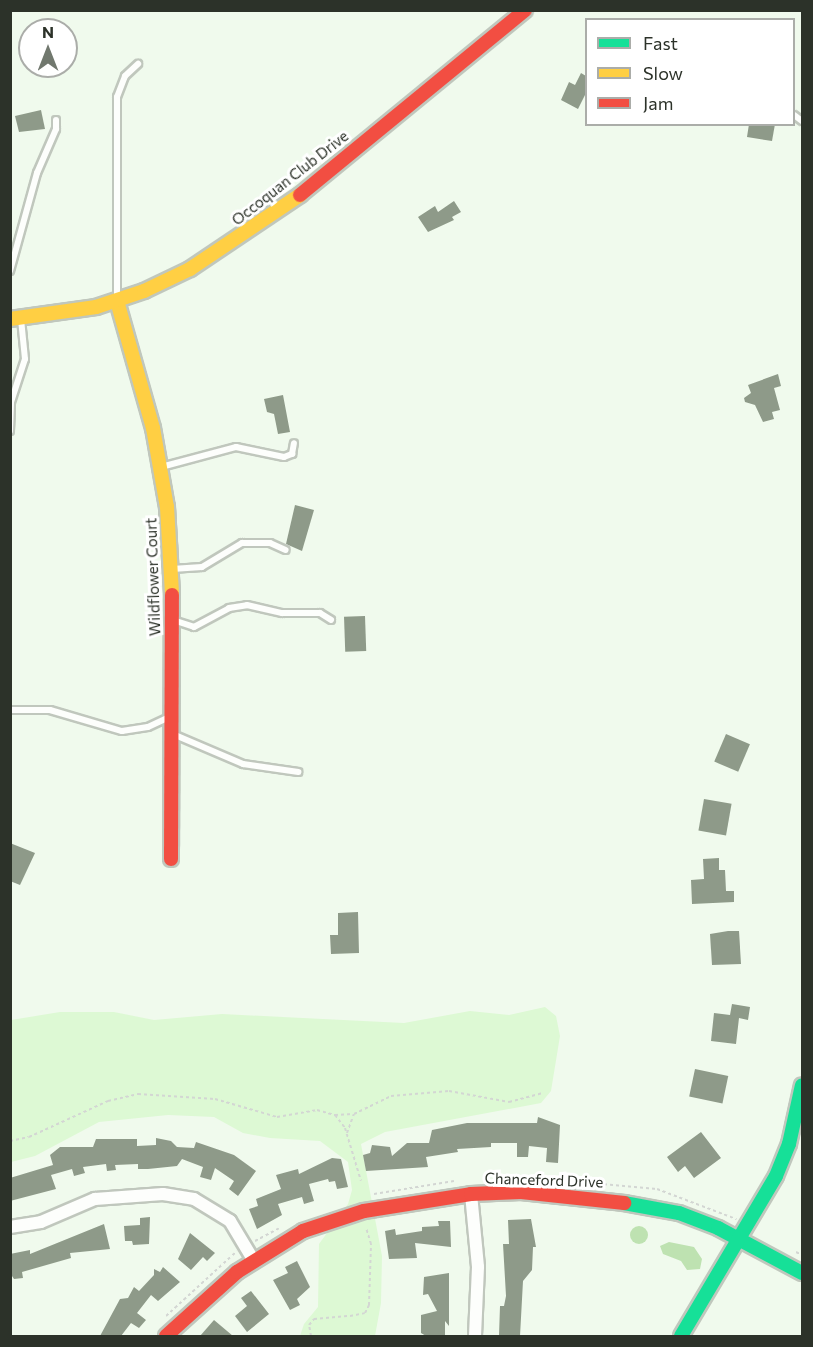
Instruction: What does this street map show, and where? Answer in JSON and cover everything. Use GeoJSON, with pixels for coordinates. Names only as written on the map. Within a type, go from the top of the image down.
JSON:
{"type":"FeatureCollection","features":[{"type":"Feature","properties":{"kind":"street","name":"Occoquan Club Drive"},"geometry":{"type":"LineString","coordinates":[[15,319],[59,315],[117,301],[182,274],[263,223],[525,10]]}},
{"type":"Feature","properties":{"kind":"street","name":"Wildflower Court"},"geometry":{"type":"LineString","coordinates":[[117,301],[161,467],[172,569],[171,859]]}},
{"type":"Feature","properties":{"kind":"street"},"geometry":{"type":"LineString","coordinates":[[681,1336],[776,1176],[789,1144],[802,1085]]}},
{"type":"Feature","properties":{"kind":"street","name":"Chanceford Drive"},"geometry":{"type":"LineString","coordinates":[[166,1336],[237,1272],[303,1231],[364,1211],[471,1194],[521,1192],[640,1204],[718,1227],[736,1241],[802,1273]]}},
{"type":"Feature","properties":{"kind":"street"},"geometry":{"type":"LineString","coordinates":[[10,1227],[41,1222],[95,1199],[163,1194],[194,1199],[230,1221],[254,1261]]}},
{"type":"Feature","properties":{"kind":"street"},"geometry":{"type":"LineString","coordinates":[[471,1194],[478,1267],[475,1336]]}},
{"type":"Feature","properties":{"kind":"lane"},"geometry":{"type":"LineString","coordinates":[[117,301],[117,97],[125,76],[138,64]]}},
{"type":"Feature","properties":{"kind":"lane"},"geometry":{"type":"LineString","coordinates":[[10,272],[37,173],[56,129],[56,120]]}},
{"type":"Feature","properties":{"kind":"lane"},"geometry":{"type":"LineString","coordinates":[[10,431],[11,402],[25,359],[15,319]]}},
{"type":"Feature","properties":{"kind":"lane"},"geometry":{"type":"LineString","coordinates":[[161,467],[236,447],[284,457],[292,454],[294,443]]}},
{"type":"Feature","properties":{"kind":"lane"},"geometry":{"type":"LineString","coordinates":[[172,569],[202,567],[242,543],[270,543],[286,550]]}},
{"type":"Feature","properties":{"kind":"lane"},"geometry":{"type":"LineString","coordinates":[[172,615],[185,626],[194,627],[229,608],[247,605],[282,613],[320,613],[331,620]]}},
{"type":"Feature","properties":{"kind":"lane"},"geometry":{"type":"LineString","coordinates":[[10,710],[50,710],[122,731],[148,727],[172,715]]}},
{"type":"Feature","properties":{"kind":"lane"},"geometry":{"type":"LineString","coordinates":[[172,734],[243,764],[298,772]]}},
{"type":"Feature","properties":{"kind":"path"},"geometry":{"type":"LineString","coordinates":[[10,1141],[29,1137],[108,1101],[138,1094],[215,1099],[277,1117],[317,1110],[335,1115],[354,1114],[391,1096],[411,1094],[449,1091],[509,1102],[542,1093]]}},
{"type":"Feature","properties":{"kind":"path"},"geometry":{"type":"LineString","coordinates":[[347,1133],[354,1114]]}},
{"type":"Feature","properties":{"kind":"path"},"geometry":{"type":"LineString","coordinates":[[335,1115],[347,1133],[361,1181]]}},
{"type":"Feature","properties":{"kind":"path"},"geometry":{"type":"LineString","coordinates":[[311,1336],[309,1325],[314,1319],[357,1314],[369,1305],[371,1245],[366,1228]]}},
{"type":"Feature","properties":{"kind":"shaded area"},"geometry":{"type":"Polygon","coordinates":[[[545,1007],[556,1016],[560,1036],[551,1091],[541,1103],[385,1132],[361,1144],[382,1256],[381,1303],[375,1336],[300,1336],[304,1324],[318,1307],[319,1244],[348,1204],[352,1190],[348,1162],[320,1141],[270,1138],[243,1133],[214,1117],[168,1115],[99,1122],[35,1156],[11,1162],[11,1020],[60,1012],[114,1012],[154,1020],[222,1014],[404,1023],[470,1011],[509,1015],[545,1007]]]}},
{"type":"Feature","properties":{"kind":"shaded area"},"geometry":{"type":"Polygon","coordinates":[[[635,1226],[643,1226],[648,1231],[646,1242],[635,1244],[630,1239],[630,1231],[635,1226]]]}},
{"type":"Feature","properties":{"kind":"shaded area"},"geometry":{"type":"Polygon","coordinates":[[[669,1242],[694,1247],[702,1259],[700,1269],[687,1270],[681,1261],[663,1254],[660,1246],[669,1242]]]}},
{"type":"Feature","properties":{"kind":"building"},"geometry":{"type":"Polygon","coordinates":[[[581,73],[585,75],[585,95],[578,109],[561,100],[569,82],[575,85],[581,73]]]}},
{"type":"Feature","properties":{"kind":"building"},"geometry":{"type":"Polygon","coordinates":[[[41,110],[45,129],[19,132],[15,116],[41,110]]]}},
{"type":"Feature","properties":{"kind":"building"},"geometry":{"type":"Polygon","coordinates":[[[749,126],[775,126],[772,141],[747,137],[749,126]]]}},
{"type":"Feature","properties":{"kind":"building"},"geometry":{"type":"Polygon","coordinates":[[[454,201],[461,212],[452,217],[454,220],[428,232],[418,217],[435,206],[438,212],[454,201]]]}},
{"type":"Feature","properties":{"kind":"building"},"geometry":{"type":"Polygon","coordinates":[[[778,374],[781,386],[774,388],[780,410],[772,412],[774,419],[763,422],[755,405],[745,402],[744,398],[751,393],[748,385],[778,374]]]}},
{"type":"Feature","properties":{"kind":"building"},"geometry":{"type":"Polygon","coordinates":[[[283,395],[290,432],[278,434],[274,414],[267,412],[264,399],[283,395]]]}},
{"type":"Feature","properties":{"kind":"building"},"geometry":{"type":"Polygon","coordinates":[[[295,505],[314,510],[302,551],[286,544],[295,505]]]}},
{"type":"Feature","properties":{"kind":"building"},"geometry":{"type":"Polygon","coordinates":[[[365,616],[366,651],[345,652],[344,617],[365,616]]]}},
{"type":"Feature","properties":{"kind":"building"},"geometry":{"type":"Polygon","coordinates":[[[726,734],[750,744],[738,772],[714,762],[726,734]]]}},
{"type":"Feature","properties":{"kind":"building"},"geometry":{"type":"Polygon","coordinates":[[[704,799],[732,804],[726,835],[698,831],[704,799]]]}},
{"type":"Feature","properties":{"kind":"building"},"geometry":{"type":"Polygon","coordinates":[[[10,843],[35,853],[20,885],[10,881],[10,843]]]}},
{"type":"Feature","properties":{"kind":"building"},"geometry":{"type":"Polygon","coordinates":[[[719,858],[719,870],[725,870],[726,891],[734,891],[734,902],[692,904],[691,880],[704,879],[703,859],[719,858]]]}},
{"type":"Feature","properties":{"kind":"building"},"geometry":{"type":"Polygon","coordinates":[[[358,912],[359,953],[331,954],[330,935],[338,935],[338,913],[358,912]]]}},
{"type":"Feature","properties":{"kind":"building"},"geometry":{"type":"Polygon","coordinates":[[[739,931],[741,964],[712,965],[710,934],[739,931]]]}},
{"type":"Feature","properties":{"kind":"building"},"geometry":{"type":"Polygon","coordinates":[[[732,1004],[750,1007],[748,1020],[739,1018],[736,1044],[711,1041],[714,1013],[730,1015],[732,1004]]]}},
{"type":"Feature","properties":{"kind":"building"},"geometry":{"type":"Polygon","coordinates":[[[695,1069],[728,1076],[722,1103],[689,1096],[695,1069]]]}},
{"type":"Feature","properties":{"kind":"building"},"geometry":{"type":"Polygon","coordinates":[[[538,1117],[560,1125],[558,1163],[546,1162],[547,1148],[529,1146],[528,1157],[517,1157],[517,1143],[491,1143],[491,1147],[457,1149],[458,1152],[426,1157],[428,1167],[366,1171],[363,1155],[370,1153],[372,1145],[390,1147],[392,1156],[407,1143],[429,1143],[432,1130],[467,1123],[537,1123],[538,1117]]]}},
{"type":"Feature","properties":{"kind":"building"},"geometry":{"type":"Polygon","coordinates":[[[701,1132],[721,1158],[694,1178],[685,1166],[678,1172],[667,1157],[701,1132]]]}},
{"type":"Feature","properties":{"kind":"building"},"geometry":{"type":"Polygon","coordinates":[[[156,1138],[171,1141],[177,1147],[194,1148],[196,1142],[234,1155],[256,1171],[238,1196],[229,1189],[234,1181],[215,1168],[211,1180],[200,1177],[203,1167],[182,1159],[177,1166],[148,1169],[138,1169],[138,1164],[115,1165],[116,1170],[107,1171],[106,1164],[83,1167],[85,1173],[74,1176],[72,1169],[51,1175],[56,1189],[10,1201],[10,1178],[53,1165],[50,1155],[60,1147],[93,1147],[96,1139],[137,1139],[137,1146],[156,1145],[156,1138]]]}},
{"type":"Feature","properties":{"kind":"building"},"geometry":{"type":"Polygon","coordinates":[[[332,1158],[341,1159],[348,1187],[337,1189],[335,1181],[329,1182],[328,1179],[309,1184],[314,1201],[304,1204],[302,1197],[278,1204],[282,1215],[257,1229],[249,1209],[258,1206],[256,1199],[281,1189],[276,1175],[298,1169],[299,1174],[332,1158]]]}},
{"type":"Feature","properties":{"kind":"building"},"geometry":{"type":"Polygon","coordinates":[[[150,1217],[149,1244],[133,1245],[132,1241],[125,1241],[124,1226],[140,1225],[140,1218],[150,1217]]]}},
{"type":"Feature","properties":{"kind":"building"},"geometry":{"type":"Polygon","coordinates":[[[531,1219],[536,1247],[533,1247],[532,1270],[523,1281],[520,1336],[499,1336],[500,1306],[504,1306],[506,1296],[503,1244],[509,1244],[508,1220],[531,1219]]]}},
{"type":"Feature","properties":{"kind":"building"},"geometry":{"type":"Polygon","coordinates":[[[438,1221],[450,1221],[451,1247],[415,1243],[417,1258],[389,1259],[385,1231],[395,1229],[396,1235],[422,1231],[422,1227],[439,1226],[438,1221]]]}},
{"type":"Feature","properties":{"kind":"building"},"geometry":{"type":"Polygon","coordinates":[[[104,1224],[110,1249],[70,1253],[71,1258],[22,1272],[23,1278],[14,1279],[10,1273],[10,1254],[30,1250],[30,1254],[104,1224]]]}},
{"type":"Feature","properties":{"kind":"building"},"geometry":{"type":"Polygon","coordinates":[[[190,1233],[215,1253],[207,1261],[203,1257],[191,1270],[178,1259],[190,1233]]]}},
{"type":"Feature","properties":{"kind":"building"},"geometry":{"type":"Polygon","coordinates":[[[297,1261],[310,1287],[297,1299],[300,1305],[290,1310],[273,1280],[288,1273],[285,1267],[297,1261]]]}},
{"type":"Feature","properties":{"kind":"building"},"geometry":{"type":"Polygon","coordinates":[[[163,1267],[180,1282],[158,1301],[151,1295],[137,1313],[146,1320],[139,1328],[131,1323],[121,1336],[100,1336],[120,1299],[128,1298],[134,1287],[139,1291],[154,1275],[154,1269],[160,1272],[163,1267]]]}},
{"type":"Feature","properties":{"kind":"building"},"geometry":{"type":"Polygon","coordinates":[[[449,1273],[449,1326],[445,1321],[445,1336],[426,1336],[421,1333],[421,1315],[437,1311],[428,1294],[423,1295],[424,1277],[449,1273]]]}},
{"type":"Feature","properties":{"kind":"building"},"geometry":{"type":"Polygon","coordinates":[[[251,1291],[269,1314],[247,1332],[235,1316],[247,1306],[241,1298],[251,1291]]]}},
{"type":"Feature","properties":{"kind":"building"},"geometry":{"type":"Polygon","coordinates":[[[214,1320],[233,1336],[200,1336],[214,1320]]]}},
{"type":"Feature","properties":{"kind":"traffic: fast"},"geometry":{"type":"LineString","coordinates":[[681,1336],[776,1176],[789,1144],[802,1085]]}},
{"type":"Feature","properties":{"kind":"traffic: fast"},"geometry":{"type":"LineString","coordinates":[[624,1203],[679,1213],[718,1228],[802,1273]]}},
{"type":"Feature","properties":{"kind":"traffic: slow"},"geometry":{"type":"LineString","coordinates":[[10,319],[96,307],[144,291],[190,269],[300,195]]}},
{"type":"Feature","properties":{"kind":"traffic: slow"},"geometry":{"type":"LineString","coordinates":[[117,301],[153,428],[167,507],[172,595]]}},
{"type":"Feature","properties":{"kind":"traffic: jam"},"geometry":{"type":"LineString","coordinates":[[300,195],[525,10]]}},
{"type":"Feature","properties":{"kind":"traffic: jam"},"geometry":{"type":"LineString","coordinates":[[171,859],[172,595]]}},
{"type":"Feature","properties":{"kind":"traffic: jam"},"geometry":{"type":"LineString","coordinates":[[166,1336],[237,1272],[303,1231],[364,1211],[471,1194],[521,1192],[624,1203]]}}]}
